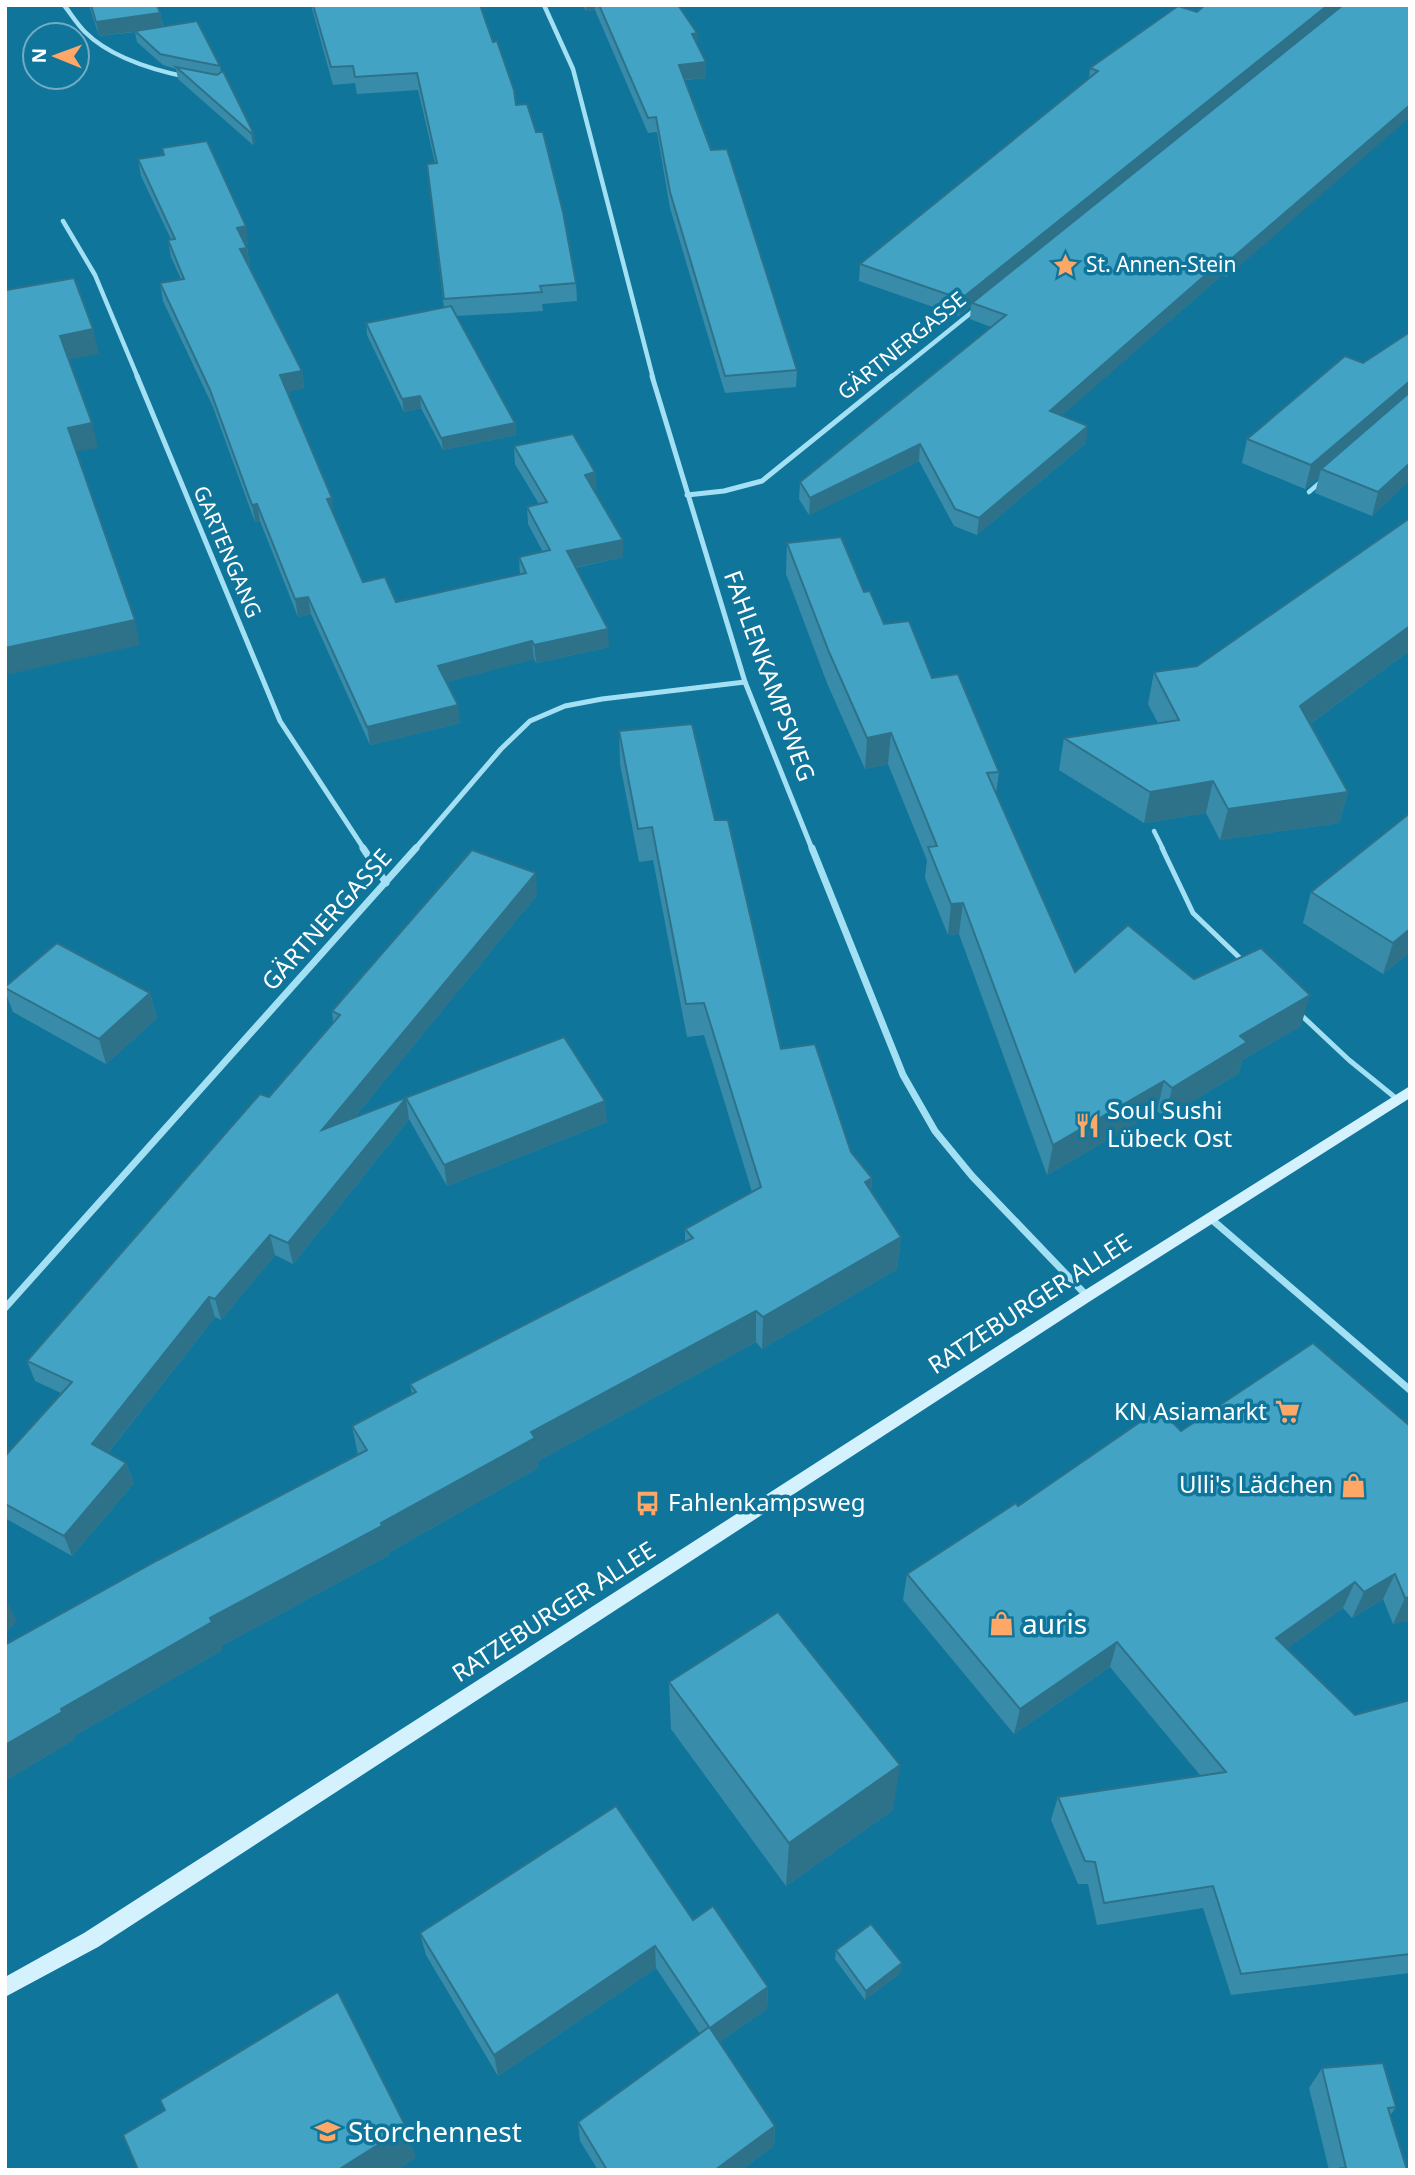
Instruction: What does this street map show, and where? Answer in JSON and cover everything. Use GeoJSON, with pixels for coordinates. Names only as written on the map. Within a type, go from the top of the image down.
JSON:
{"type":"FeatureCollection","features":[{"type":"Feature","properties":{"kind":"main road","name":"RATZEBURGER ALLEE"},"geometry":{"type":"LineString","coordinates":[[5,1988],[91,1940],[1087,1296],[1403,1095]]}},
{"type":"Feature","properties":{"kind":"street"},"geometry":{"type":"LineString","coordinates":[[64,5],[87,34],[122,54],[168,74],[194,78]]}},
{"type":"Feature","properties":{"kind":"street","name":"FAHLENKAMPSWEG"},"geometry":{"type":"LineString","coordinates":[[544,5],[573,69],[663,417],[746,682],[903,1075],[935,1131],[965,1167],[1087,1296]]}},
{"type":"Feature","properties":{"kind":"street","name":"GARTENGANG"},"geometry":{"type":"LineString","coordinates":[[63,221],[95,275],[280,721],[386,883]]}},
{"type":"Feature","properties":{"kind":"street","name":"GÄRTNERGASSE"},"geometry":{"type":"LineString","coordinates":[[687,495],[724,491],[762,481],[987,299]]}},
{"type":"Feature","properties":{"kind":"street","name":"GÄRTNERGASSE"},"geometry":{"type":"LineString","coordinates":[[5,1308],[386,883],[501,749],[530,720],[565,706],[602,699],[746,682]]}},
{"type":"Feature","properties":{"kind":"street"},"geometry":{"type":"LineString","coordinates":[[1210,1218],[1410,1390]]}},
{"type":"Feature","properties":{"kind":"lane"},"geometry":{"type":"LineString","coordinates":[[1309,492],[1329,475]]}},
{"type":"Feature","properties":{"kind":"lane"},"geometry":{"type":"LineString","coordinates":[[1154,831],[1193,913],[1249,966]]}},
{"type":"Feature","properties":{"kind":"lane"},"geometry":{"type":"LineString","coordinates":[[1299,1013],[1349,1060],[1403,1095]]}},
{"type":"Feature","properties":{"kind":"building"},"geometry":{"type":"Polygon","coordinates":[[[91,5],[157,5],[160,13],[96,22],[91,5]]]}},
{"type":"Feature","properties":{"kind":"building"},"geometry":{"type":"Polygon","coordinates":[[[313,5],[480,5],[493,42],[497,41],[514,90],[516,105],[527,104],[536,132],[543,132],[563,212],[576,283],[540,286],[542,292],[444,299],[427,164],[437,163],[417,73],[355,77],[353,66],[331,67],[313,5]]]}},
{"type":"Feature","properties":{"kind":"building"},"geometry":{"type":"Polygon","coordinates":[[[599,5],[678,5],[697,33],[692,34],[706,62],[679,65],[711,150],[727,149],[797,370],[725,376],[670,192],[656,117],[648,118],[599,5]]]}},
{"type":"Feature","properties":{"kind":"building"},"geometry":{"type":"Polygon","coordinates":[[[1205,5],[1328,5],[961,299],[860,264],[1098,71],[1090,68],[1178,6],[1197,12],[1205,5]]]}},
{"type":"Feature","properties":{"kind":"building"},"geometry":{"type":"Polygon","coordinates":[[[1343,5],[1410,5],[1410,105],[1230,260],[1225,258],[1050,411],[1088,426],[979,518],[955,509],[920,444],[810,498],[800,482],[1006,315],[972,303],[1343,5]]]}},
{"type":"Feature","properties":{"kind":"building"},"geometry":{"type":"Polygon","coordinates":[[[197,21],[220,66],[160,54],[135,31],[197,21]]]}},
{"type":"Feature","properties":{"kind":"building"},"geometry":{"type":"Polygon","coordinates":[[[176,67],[217,75],[223,71],[253,132],[251,133],[176,67]]]}},
{"type":"Feature","properties":{"kind":"building"},"geometry":{"type":"Polygon","coordinates":[[[207,141],[246,226],[237,228],[247,248],[240,249],[302,371],[280,375],[332,498],[327,499],[363,582],[385,577],[396,602],[526,573],[519,557],[550,550],[527,507],[547,502],[514,446],[573,434],[595,472],[585,475],[623,540],[567,551],[608,629],[534,645],[532,641],[438,666],[458,705],[367,727],[308,597],[295,599],[257,504],[252,505],[210,390],[160,283],[184,279],[168,240],[175,239],[138,159],[164,155],[162,148],[207,141]]]}},
{"type":"Feature","properties":{"kind":"building"},"geometry":{"type":"Polygon","coordinates":[[[74,278],[93,329],[60,336],[92,423],[68,428],[135,620],[5,648],[5,287],[6,290],[74,278]]]}},
{"type":"Feature","properties":{"kind":"building"},"geometry":{"type":"Polygon","coordinates":[[[451,306],[515,423],[441,438],[420,396],[402,399],[366,323],[451,306]]]}},
{"type":"Feature","properties":{"kind":"building"},"geometry":{"type":"Polygon","coordinates":[[[1410,332],[1410,381],[1311,465],[1247,439],[1345,356],[1363,363],[1410,332]]]}},
{"type":"Feature","properties":{"kind":"building"},"geometry":{"type":"Polygon","coordinates":[[[1410,392],[1410,463],[1378,492],[1321,469],[1410,392]]]}},
{"type":"Feature","properties":{"kind":"building"},"geometry":{"type":"Polygon","coordinates":[[[1410,518],[1410,626],[1300,706],[1348,792],[1228,809],[1213,781],[1150,792],[1064,738],[1179,720],[1154,672],[1197,666],[1410,518]]]}},
{"type":"Feature","properties":{"kind":"building"},"geometry":{"type":"Polygon","coordinates":[[[841,537],[864,592],[870,591],[884,624],[909,621],[932,678],[958,674],[999,772],[987,773],[1075,972],[1128,925],[1194,979],[1261,948],[1310,995],[1240,1036],[1247,1042],[1172,1088],[1164,1081],[1053,1145],[963,903],[951,904],[928,847],[937,846],[891,733],[867,738],[829,652],[787,543],[841,537]]]}},
{"type":"Feature","properties":{"kind":"building"},"geometry":{"type":"Polygon","coordinates":[[[692,724],[715,820],[728,820],[781,1049],[815,1044],[851,1152],[872,1178],[865,1182],[901,1237],[763,1317],[756,1311],[531,1432],[535,1438],[381,1523],[382,1526],[210,1618],[212,1622],[61,1709],[62,1712],[5,1745],[5,1645],[158,1560],[367,1450],[352,1426],[416,1392],[410,1384],[693,1238],[685,1229],[761,1187],[704,1003],[686,1004],[652,827],[638,829],[619,731],[692,724]]]}},
{"type":"Feature","properties":{"kind":"building"},"geometry":{"type":"Polygon","coordinates":[[[1410,813],[1410,929],[1393,943],[1311,892],[1410,813]]]}},
{"type":"Feature","properties":{"kind":"building"},"geometry":{"type":"Polygon","coordinates":[[[472,850],[536,873],[322,1130],[564,1037],[605,1101],[444,1165],[406,1098],[288,1243],[270,1235],[215,1299],[209,1297],[92,1444],[126,1463],[64,1536],[5,1504],[5,1456],[72,1382],[27,1361],[260,1094],[269,1097],[340,1015],[332,1011],[472,850]]]}},
{"type":"Feature","properties":{"kind":"building"},"geometry":{"type":"Polygon","coordinates":[[[57,943],[150,993],[99,1039],[5,988],[57,943]]]}},
{"type":"Feature","properties":{"kind":"building"},"geometry":{"type":"Polygon","coordinates":[[[1313,1343],[1410,1426],[1410,1597],[1405,1598],[1395,1574],[1364,1592],[1355,1582],[1276,1638],[1355,1715],[1410,1700],[1410,1954],[1241,1974],[1213,1886],[1104,1903],[1095,1862],[1085,1861],[1058,1797],[1226,1772],[1117,1642],[1020,1709],[907,1574],[1016,1503],[1018,1506],[1159,1409],[1181,1431],[1313,1343]]]}},
{"type":"Feature","properties":{"kind":"building"},"geometry":{"type":"Polygon","coordinates":[[[778,1612],[900,1765],[789,1843],[669,1682],[778,1612]]]}},
{"type":"Feature","properties":{"kind":"building"},"geometry":{"type":"Polygon","coordinates":[[[616,1806],[693,1920],[713,1906],[768,1987],[710,2028],[775,2126],[715,2170],[607,2170],[578,2122],[709,2027],[655,1946],[494,2055],[420,1933],[616,1806]]]}},
{"type":"Feature","properties":{"kind":"building"},"geometry":{"type":"Polygon","coordinates":[[[871,1924],[902,1963],[866,1991],[836,1950],[871,1924]]]}},
{"type":"Feature","properties":{"kind":"building"},"geometry":{"type":"Polygon","coordinates":[[[338,1992],[406,2127],[338,2170],[138,2170],[123,2135],[165,2110],[160,2100],[338,1992]]]}},
{"type":"Feature","properties":{"kind":"building"},"geometry":{"type":"Polygon","coordinates":[[[1383,2063],[1396,2107],[1388,2108],[1407,2170],[1342,2170],[1341,2168],[1346,2168],[1322,2068],[1383,2063]]]}},
{"type":"Feature","properties":{"kind":"place","name":"St. Annen-Stein"},"geometry":{"type":"Point","coordinates":[1066,265]}},
{"type":"Feature","properties":{"kind":"place","name":"Soul Sushi Lübeck Ost"},"geometry":{"type":"Point","coordinates":[1087,1125]}},
{"type":"Feature","properties":{"kind":"place","name":"KN Asiamarkt"},"geometry":{"type":"Point","coordinates":[1287,1412]}},
{"type":"Feature","properties":{"kind":"place","name":"Ulli's Lädchen"},"geometry":{"type":"Point","coordinates":[1353,1485]}},
{"type":"Feature","properties":{"kind":"place","name":"Fahlenkampsweg"},"geometry":{"type":"Point","coordinates":[648,1503]}},
{"type":"Feature","properties":{"kind":"place","name":"auris"},"geometry":{"type":"Point","coordinates":[1002,1624]}},
{"type":"Feature","properties":{"kind":"place","name":"Storchennest"},"geometry":{"type":"Point","coordinates":[328,2132]}}]}
